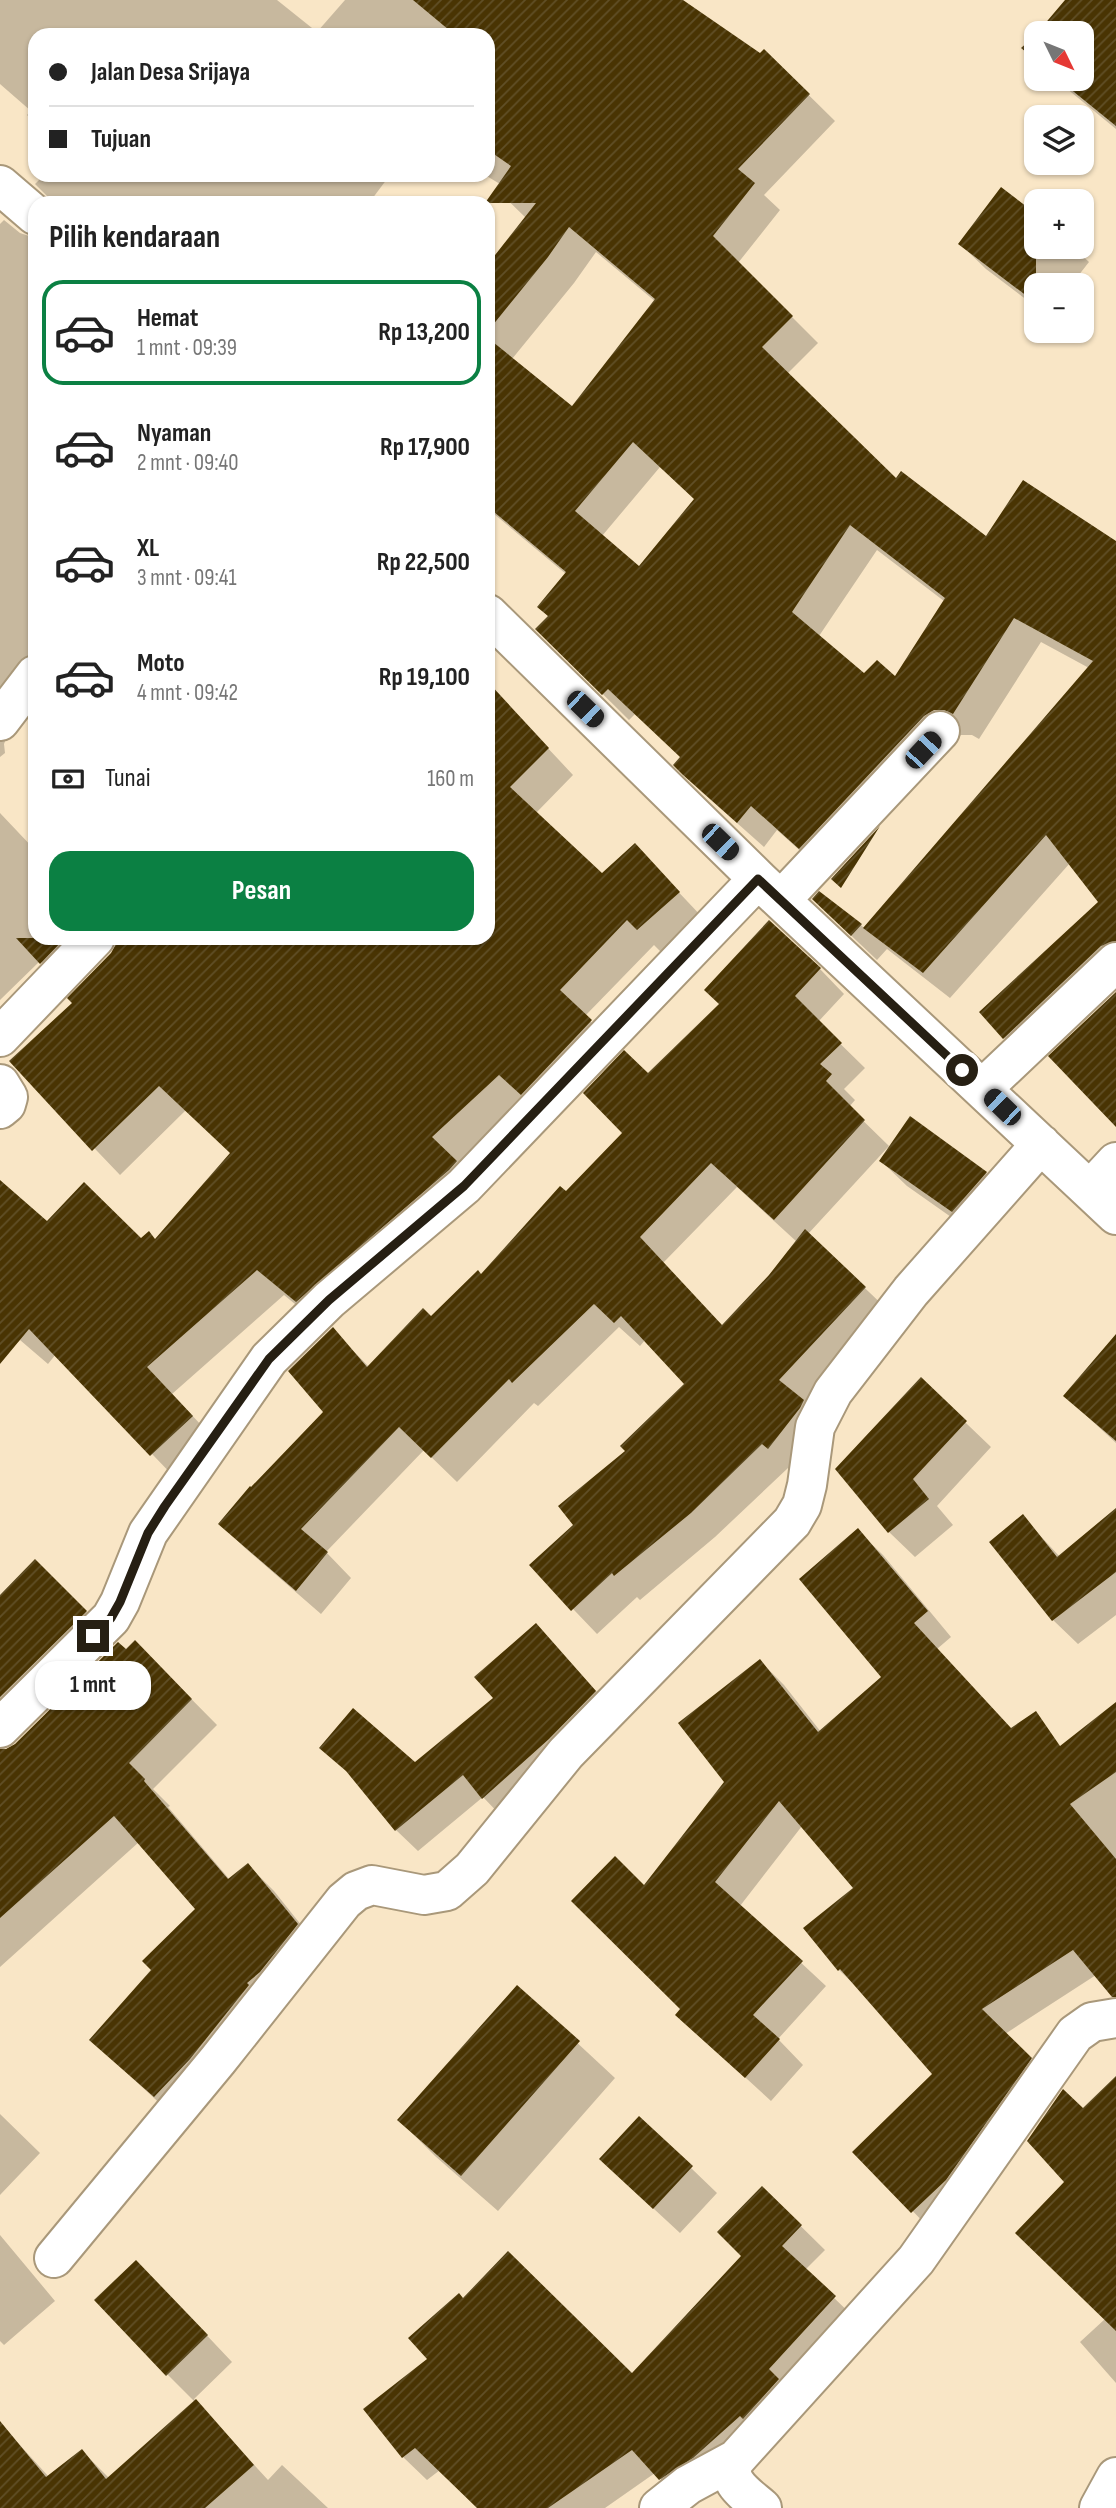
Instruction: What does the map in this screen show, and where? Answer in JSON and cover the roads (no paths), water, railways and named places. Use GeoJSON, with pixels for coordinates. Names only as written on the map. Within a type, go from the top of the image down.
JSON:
{"type":"FeatureCollection","features":[{"type":"Feature","properties":{"kind":"street"},"geometry":{"type":"LineString","coordinates":[[0,185],[28,209]]}},
{"type":"Feature","properties":{"kind":"street"},"geometry":{"type":"LineString","coordinates":[[495,621],[770,890],[1103,1202],[1116,1162]]}},
{"type":"Feature","properties":{"kind":"street"},"geometry":{"type":"LineString","coordinates":[[0,721],[28,684]]}},
{"type":"Feature","properties":{"kind":"street"},"geometry":{"type":"LineString","coordinates":[[0,1728],[111,1618],[148,1533],[269,1359],[329,1300],[464,1186],[770,890],[940,731]]}},
{"type":"Feature","properties":{"kind":"street"},"geometry":{"type":"LineString","coordinates":[[0,1037],[88,945]]}},
{"type":"Feature","properties":{"kind":"street"},"geometry":{"type":"LineString","coordinates":[[982,1088],[1116,962]]}},
{"type":"Feature","properties":{"kind":"street"},"geometry":{"type":"LineString","coordinates":[[0,1084],[8,1097],[6,1104],[0,1109]]}},
{"type":"Feature","properties":{"kind":"street"},"geometry":{"type":"LineString","coordinates":[[54,2258],[218,2060],[344,1901],[356,1891],[372,1885],[424,1895],[447,1891],[472,1869],[566,1753],[792,1522],[802,1505],[816,1427],[833,1392],[911,1291],[1041,1144]]}},
{"type":"Feature","properties":{"kind":"street"},"geometry":{"type":"LineString","coordinates":[[762,2508],[732,2479],[730,2469],[736,2459],[916,2260],[1075,2034],[1092,2022],[1116,2018]]}},
{"type":"Feature","properties":{"kind":"street"},"geometry":{"type":"LineString","coordinates":[[659,2508],[688,2485],[736,2459]]}}]}
